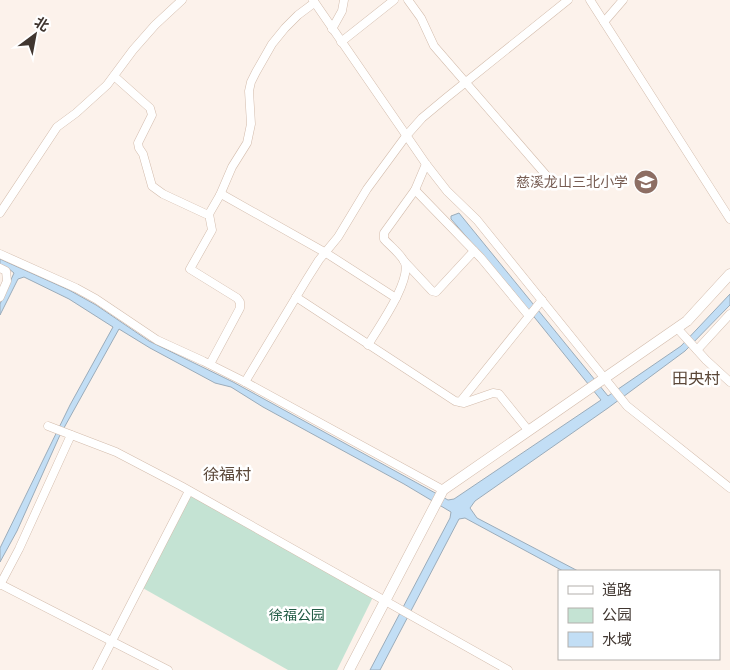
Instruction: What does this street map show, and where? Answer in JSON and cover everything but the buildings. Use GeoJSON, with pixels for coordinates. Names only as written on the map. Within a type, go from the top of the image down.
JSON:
{"type":"FeatureCollection","features":[{"type":"Feature","properties":{"kind":"street"},"geometry":{"type":"LineString","coordinates":[[0,213],[57,127],[92,99],[114,76],[155,25],[182,0]]}},
{"type":"Feature","properties":{"kind":"street"},"geometry":{"type":"LineString","coordinates":[[332,28],[342,11],[344,0]]}},
{"type":"Feature","properties":{"kind":"street"},"geometry":{"type":"LineString","coordinates":[[341,42],[394,0]]}},
{"type":"Feature","properties":{"kind":"street"},"geometry":{"type":"LineString","coordinates":[[408,0],[421,18],[434,46],[546,175]]}},
{"type":"Feature","properties":{"kind":"street"},"geometry":{"type":"LineString","coordinates":[[244,382],[319,260],[338,237],[367,189],[406,136],[422,118],[568,0]]}},
{"type":"Feature","properties":{"kind":"street"},"geometry":{"type":"LineString","coordinates":[[590,0],[730,219]]}},
{"type":"Feature","properties":{"kind":"street"},"geometry":{"type":"LineString","coordinates":[[604,22],[623,0]]}},
{"type":"Feature","properties":{"kind":"street"},"geometry":{"type":"LineString","coordinates":[[210,364],[240,308],[240,302],[238,298],[190,269],[212,230],[209,214],[220,195],[232,167],[247,143],[251,124],[251,82],[272,44],[285,28],[314,1],[426,164],[447,190],[478,220],[627,406],[730,488]]}},
{"type":"Feature","properties":{"kind":"street"},"geometry":{"type":"LineString","coordinates":[[114,76],[150,108],[152,115],[138,143],[152,186],[163,194],[209,214]]}},
{"type":"Feature","properties":{"kind":"street"},"geometry":{"type":"LineString","coordinates":[[426,164],[415,190],[384,233],[384,239],[432,291],[436,292],[474,251]]}},
{"type":"Feature","properties":{"kind":"street"},"geometry":{"type":"LineString","coordinates":[[415,190],[474,251],[529,316]]}},
{"type":"Feature","properties":{"kind":"street"},"geometry":{"type":"LineString","coordinates":[[220,195],[326,253],[396,298]]}},
{"type":"Feature","properties":{"kind":"street"},"geometry":{"type":"LineString","coordinates":[[0,254],[76,288],[96,299],[156,340],[210,364],[443,490]]}},
{"type":"Feature","properties":{"kind":"street"},"geometry":{"type":"LineString","coordinates":[[368,345],[396,298],[403,281],[404,261]]}},
{"type":"Feature","properties":{"kind":"street"},"geometry":{"type":"LineString","coordinates":[[0,268],[6,272],[7,281],[0,297]]}},
{"type":"Feature","properties":{"kind":"street"},"geometry":{"type":"LineString","coordinates":[[349,670],[443,490],[687,321],[730,274]]}},
{"type":"Feature","properties":{"kind":"street"},"geometry":{"type":"LineString","coordinates":[[296,297],[428,384],[460,402],[464,403],[494,393],[499,394],[528,430]]}},
{"type":"Feature","properties":{"kind":"street"},"geometry":{"type":"LineString","coordinates":[[460,402],[542,300]]}},
{"type":"Feature","properties":{"kind":"street"},"geometry":{"type":"LineString","coordinates":[[697,350],[730,314]]}},
{"type":"Feature","properties":{"kind":"street"},"geometry":{"type":"LineString","coordinates":[[677,328],[730,382]]}},
{"type":"Feature","properties":{"kind":"street"},"geometry":{"type":"LineString","coordinates":[[48,426],[116,452],[508,670]]}},
{"type":"Feature","properties":{"kind":"street"},"geometry":{"type":"LineString","coordinates":[[71,435],[19,549],[1,581],[168,670]]}},
{"type":"Feature","properties":{"kind":"street"},"geometry":{"type":"LineString","coordinates":[[97,670],[189,491]]}},
{"type":"Feature","properties":{"kind":"green space","name":"徐福公园"},"geometry":{"type":"Polygon","coordinates":[[[189,494],[373,597],[337,670],[288,670],[141,587],[189,494]]]}},
{"type":"Feature","properties":{"kind":"water"},"geometry":{"type":"Polygon","coordinates":[[[459,213],[608,396],[681,346],[730,294],[730,305],[685,351],[608,408],[475,501],[470,508],[477,518],[576,570],[561,570],[465,518],[459,519],[380,670],[370,670],[450,518],[451,512],[404,484],[263,407],[231,387],[215,383],[119,329],[60,435],[17,531],[0,562],[0,548],[70,405],[113,327],[69,299],[24,277],[18,279],[0,315],[0,304],[14,273],[0,265],[0,259],[69,290],[96,305],[149,341],[233,382],[448,500],[454,499],[601,400],[510,287],[451,219],[451,216],[459,213]]]}},
{"type":"Feature","properties":{"kind":"place","name":"慈溪龙山三北小学"},"geometry":{"type":"Point","coordinates":[646,182]}},
{"type":"Feature","properties":{"kind":"district","name":"田央村"},"geometry":{"type":"Point","coordinates":[696,378]}},
{"type":"Feature","properties":{"kind":"district","name":"徐福村"},"geometry":{"type":"Point","coordinates":[227,474]}}]}
